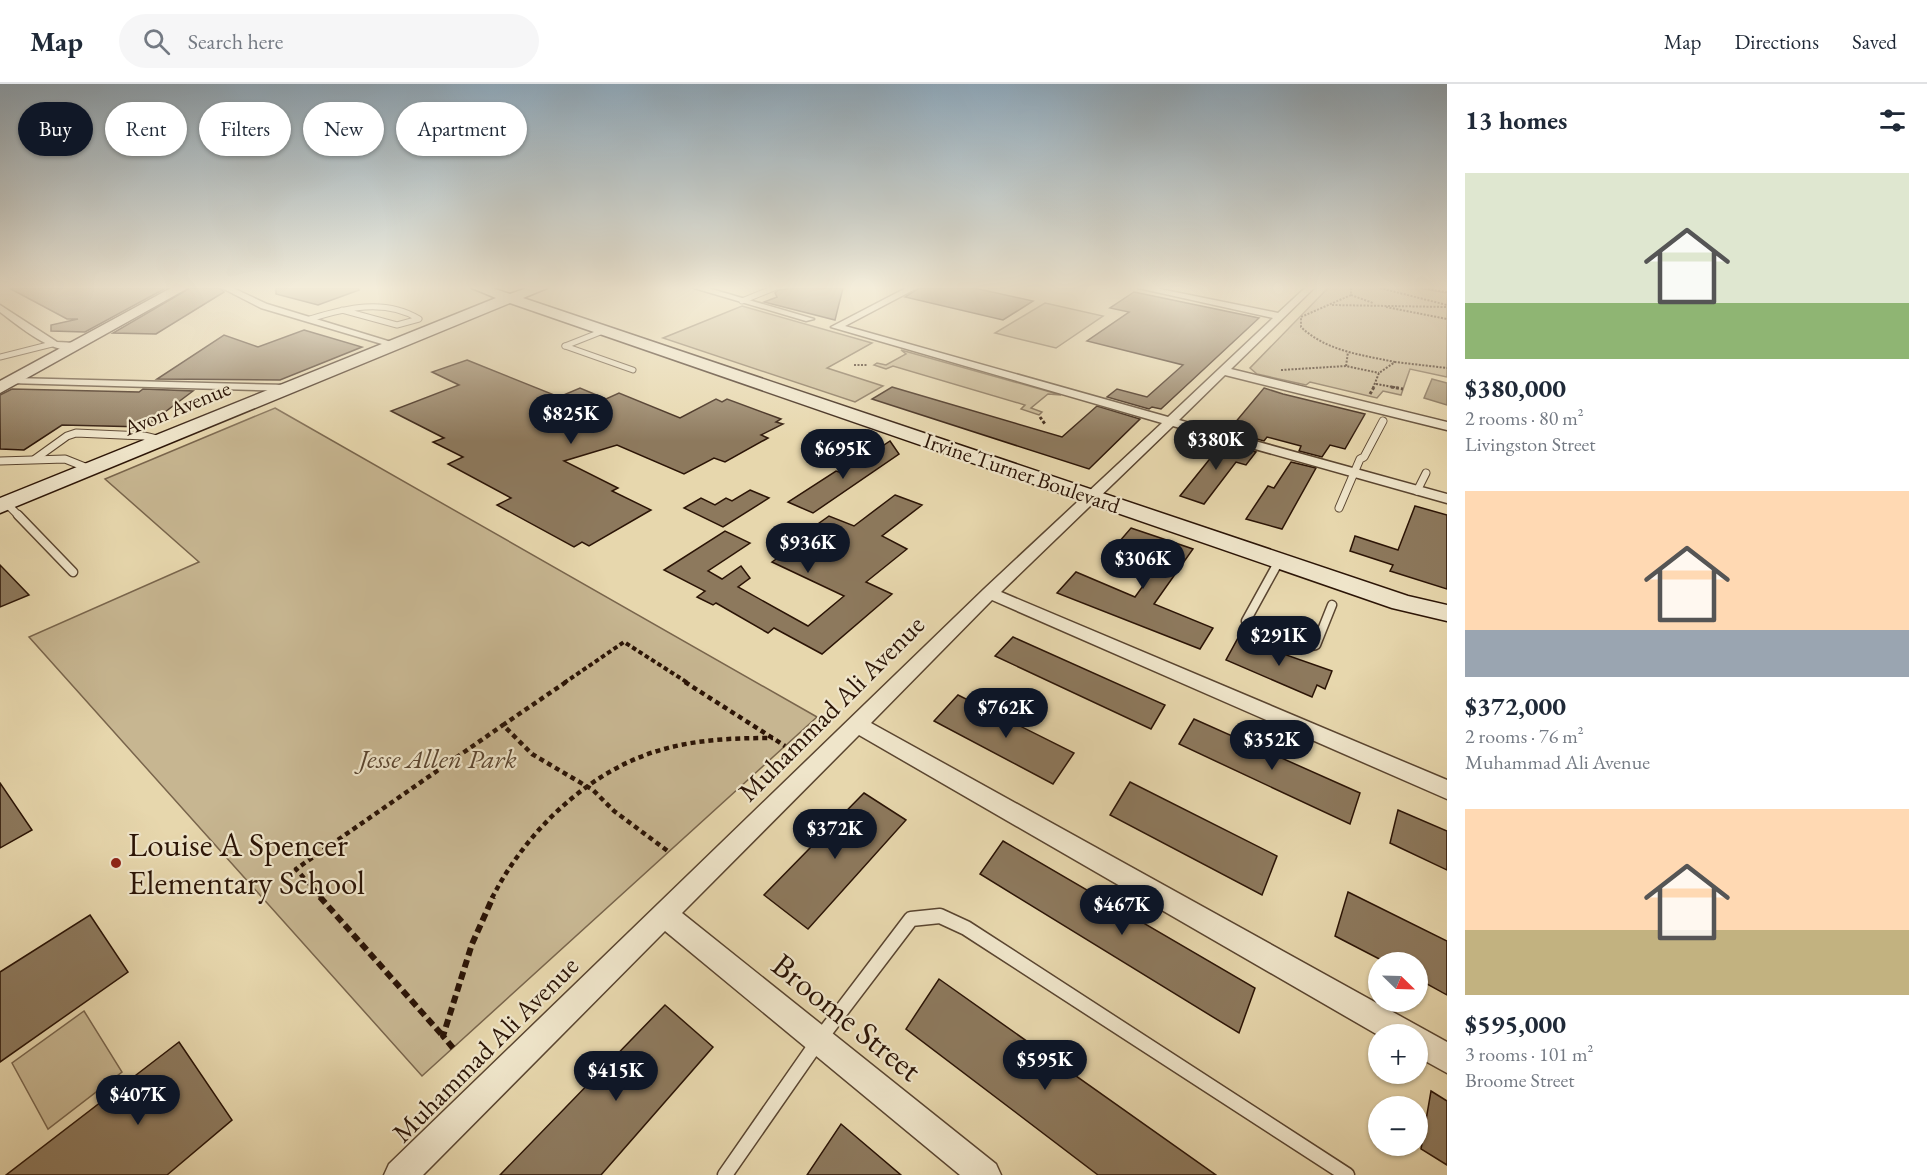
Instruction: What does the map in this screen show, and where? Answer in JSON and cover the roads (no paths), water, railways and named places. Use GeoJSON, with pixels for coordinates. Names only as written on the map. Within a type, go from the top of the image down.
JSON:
{"type":"FeatureCollection","features":[{"type":"Feature","properties":{"kind":"main road"},"geometry":{"type":"LineString","coordinates":[[7,385],[89,339]]}},
{"type":"Feature","properties":{"kind":"main road","name":"Avon Avenue"},"geometry":{"type":"LineString","coordinates":[[3,505],[410,339]]}},
{"type":"Feature","properties":{"kind":"main road","name":"Irvine Turner Boulevard"},"geometry":{"type":"LineString","coordinates":[[627,339],[1405,594],[1438,610]]}},
{"type":"Feature","properties":{"kind":"main road","name":"Irvine Turner Boulevard"},"geometry":{"type":"LineString","coordinates":[[640,339],[1095,494],[1279,561],[1401,602],[1438,610]]}},
{"type":"Feature","properties":{"kind":"street"},"geometry":{"type":"LineString","coordinates":[[45,339],[52,344],[76,346]]}},
{"type":"Feature","properties":{"kind":"street"},"geometry":{"type":"LineString","coordinates":[[376,339],[396,345]]}},
{"type":"Feature","properties":{"kind":"street"},"geometry":{"type":"LineString","coordinates":[[879,339],[1447,499]]}},
{"type":"Feature","properties":{"kind":"street","name":"Muhammad Ali Avenue"},"geometry":{"type":"LineString","coordinates":[[400,1175],[990,593],[1258,339]]}},
{"type":"Feature","properties":{"kind":"street"},"geometry":{"type":"LineString","coordinates":[[1224,371],[1447,426]]}},
{"type":"Feature","properties":{"kind":"street"},"geometry":{"type":"LineString","coordinates":[[7,385],[288,388]]}},
{"type":"Feature","properties":{"kind":"street"},"geometry":{"type":"LineString","coordinates":[[990,593],[1447,790]]}},
{"type":"Feature","properties":{"kind":"street"},"geometry":{"type":"LineString","coordinates":[[857,725],[1387,1024]]}},
{"type":"Feature","properties":{"kind":"street","name":"Broome Street"},"geometry":{"type":"LineString","coordinates":[[664,914],[985,1175]]}},
{"type":"Feature","properties":{"kind":"street"},"geometry":{"type":"LineString","coordinates":[[1428,1047],[1447,1058]]}},
{"type":"Feature","properties":{"kind":"lane"},"geometry":{"type":"LineString","coordinates":[[583,339],[565,346],[633,370]]}},
{"type":"Feature","properties":{"kind":"lane"},"geometry":{"type":"LineString","coordinates":[[0,357],[52,344]]}},
{"type":"Feature","properties":{"kind":"lane"},"geometry":{"type":"LineString","coordinates":[[1338,508],[1354,473],[1383,421]]}},
{"type":"Feature","properties":{"kind":"lane"},"geometry":{"type":"LineString","coordinates":[[35,459],[67,436],[76,433],[144,436],[161,440]]}},
{"type":"Feature","properties":{"kind":"lane"},"geometry":{"type":"LineString","coordinates":[[0,461],[65,459],[90,469]]}},
{"type":"Feature","properties":{"kind":"lane"},"geometry":{"type":"LineString","coordinates":[[1417,491],[1425,473]]}},
{"type":"Feature","properties":{"kind":"lane"},"geometry":{"type":"LineString","coordinates":[[3,505],[73,572]]}},
{"type":"Feature","properties":{"kind":"lane"},"geometry":{"type":"LineString","coordinates":[[1279,561],[1246,621],[1247,626],[1301,648],[1308,648],[1316,645],[1332,605]]}},
{"type":"Feature","properties":{"kind":"lane"},"geometry":{"type":"LineString","coordinates":[[725,1175],[819,1040],[910,919],[940,916],[966,928],[1347,1175]]}},
{"type":"Feature","properties":{"kind":"place","name":"Louise A Spencer Elementary School"},"geometry":{"type":"Point","coordinates":[116,863]}},
{"type":"Feature","properties":{"kind":"park label","name":"Jesse Allen Park"},"geometry":{"type":"Point","coordinates":[438,758]}}]}
